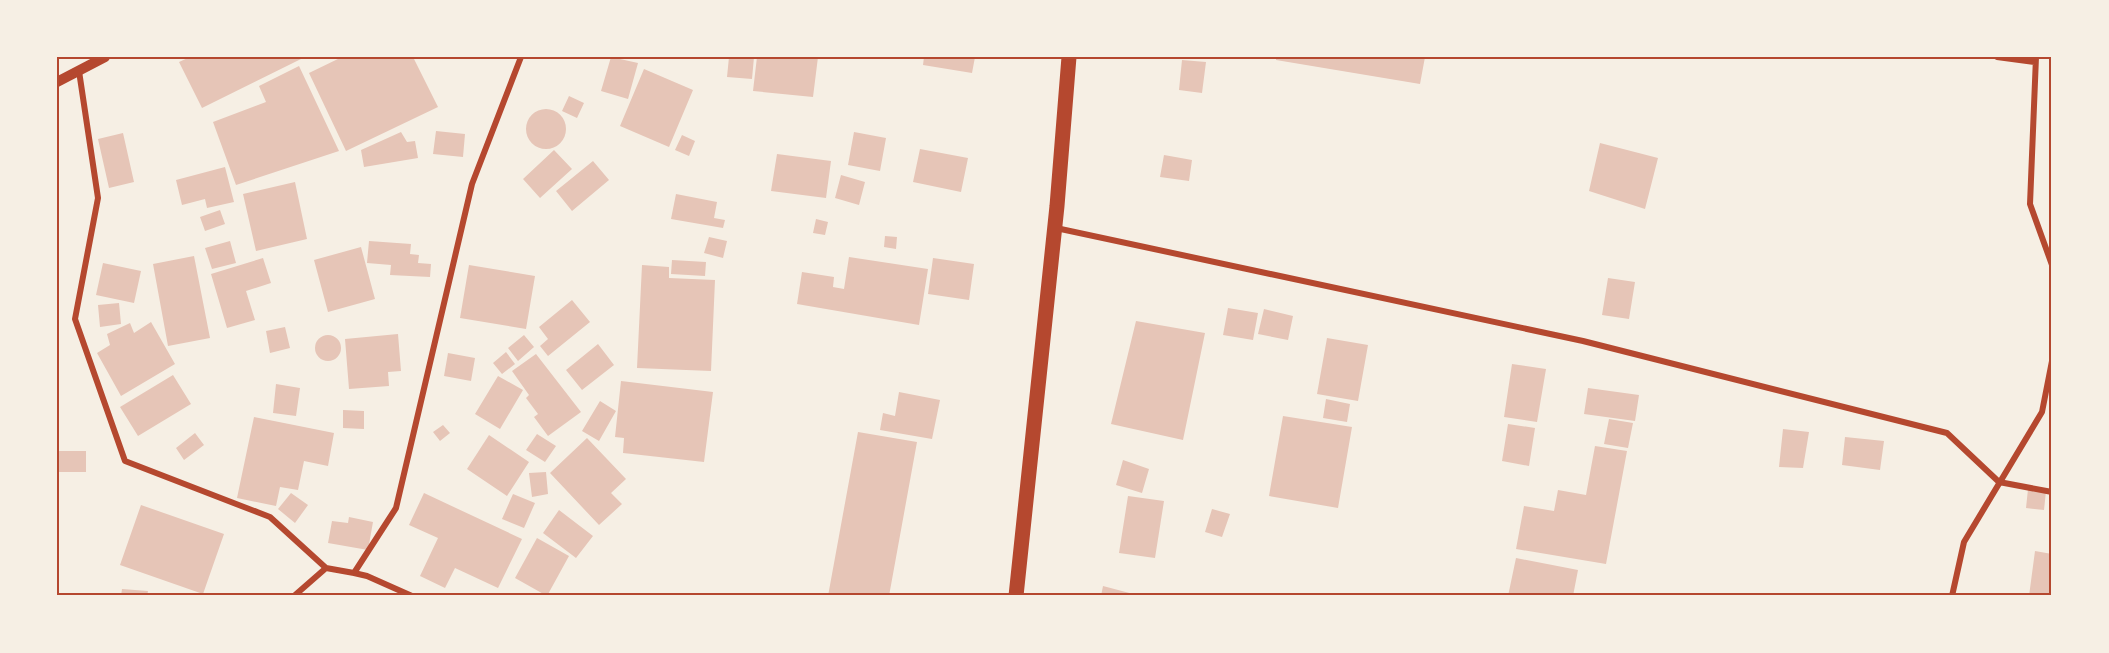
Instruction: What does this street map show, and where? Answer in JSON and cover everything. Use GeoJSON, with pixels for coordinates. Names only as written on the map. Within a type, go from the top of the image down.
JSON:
{"type":"FeatureCollection","features":[{"type":"Feature","properties":{"kind":"main road"},"geometry":{"type":"LineString","coordinates":[[1016,596],[1055,228],[1069,57]]}},
{"type":"Feature","properties":{"kind":"street"},"geometry":{"type":"LineString","coordinates":[[57,82],[105,57]]}},
{"type":"Feature","properties":{"kind":"street"},"geometry":{"type":"LineString","coordinates":[[354,573],[396,507],[472,184],[521,57]]}},
{"type":"Feature","properties":{"kind":"street"},"geometry":{"type":"LineString","coordinates":[[1997,57],[2036,59],[2030,204],[2052,264]]}},
{"type":"Feature","properties":{"kind":"street"},"geometry":{"type":"LineString","coordinates":[[79,70],[98,198],[75,319],[125,461],[270,517],[326,568],[367,576],[412,596]]}},
{"type":"Feature","properties":{"kind":"street"},"geometry":{"type":"LineString","coordinates":[[1055,228],[1583,341],[1947,433],[1999,482],[2052,492]]}},
{"type":"Feature","properties":{"kind":"street"},"geometry":{"type":"LineString","coordinates":[[1952,596],[1964,542],[2042,412],[2052,361]]}},
{"type":"Feature","properties":{"kind":"street"},"geometry":{"type":"LineString","coordinates":[[294,596],[326,568]]}},
{"type":"Feature","properties":{"kind":"building"},"geometry":{"type":"Polygon","coordinates":[[[190,57],[300,57],[301,59],[202,108],[179,62],[190,57]]]}},
{"type":"Feature","properties":{"kind":"building"},"geometry":{"type":"Polygon","coordinates":[[[342,57],[413,57],[438,107],[346,151],[309,73],[342,57]]]}},
{"type":"Feature","properties":{"kind":"building"},"geometry":{"type":"Polygon","coordinates":[[[611,57],[638,63],[628,99],[601,91],[611,57]]]}},
{"type":"Feature","properties":{"kind":"building"},"geometry":{"type":"Polygon","coordinates":[[[729,57],[754,57],[752,79],[727,77],[729,57]]]}},
{"type":"Feature","properties":{"kind":"building"},"geometry":{"type":"Polygon","coordinates":[[[757,57],[818,57],[813,97],[753,91],[757,57]]]}},
{"type":"Feature","properties":{"kind":"building"},"geometry":{"type":"Polygon","coordinates":[[[924,57],[975,57],[972,73],[923,65],[924,57]]]}},
{"type":"Feature","properties":{"kind":"building"},"geometry":{"type":"Polygon","coordinates":[[[1276,57],[1425,57],[1420,84],[1276,60],[1276,57]]]}},
{"type":"Feature","properties":{"kind":"building"},"geometry":{"type":"Polygon","coordinates":[[[1182,60],[1206,62],[1202,93],[1179,90],[1182,60]]]}},
{"type":"Feature","properties":{"kind":"building"},"geometry":{"type":"Polygon","coordinates":[[[299,66],[339,151],[236,185],[213,122],[266,102],[259,86],[299,66]]]}},
{"type":"Feature","properties":{"kind":"building"},"geometry":{"type":"Polygon","coordinates":[[[644,69],[693,90],[669,147],[620,126],[644,69]]]}},
{"type":"Feature","properties":{"kind":"building"},"geometry":{"type":"Polygon","coordinates":[[[569,96],[584,103],[577,118],[562,111],[569,96]]]}},
{"type":"Feature","properties":{"kind":"building"},"geometry":{"type":"Polygon","coordinates":[[[546,109],[554,110],[560,115],[565,121],[565,137],[560,143],[554,148],[546,149],[538,148],[532,143],[527,137],[526,129],[527,121],[532,115],[538,110],[546,109]]]}},
{"type":"Feature","properties":{"kind":"building"},"geometry":{"type":"Polygon","coordinates":[[[436,131],[465,134],[463,157],[433,154],[436,131]]]}},
{"type":"Feature","properties":{"kind":"building"},"geometry":{"type":"Polygon","coordinates":[[[401,132],[407,142],[415,141],[418,158],[364,167],[361,150],[401,132]]]}},
{"type":"Feature","properties":{"kind":"building"},"geometry":{"type":"Polygon","coordinates":[[[854,132],[886,138],[880,171],[848,165],[854,132]]]}},
{"type":"Feature","properties":{"kind":"building"},"geometry":{"type":"Polygon","coordinates":[[[123,133],[134,182],[109,188],[98,139],[123,133]]]}},
{"type":"Feature","properties":{"kind":"building"},"geometry":{"type":"Polygon","coordinates":[[[682,135],[695,141],[689,156],[675,150],[682,135]]]}},
{"type":"Feature","properties":{"kind":"building"},"geometry":{"type":"Polygon","coordinates":[[[1600,143],[1658,158],[1645,209],[1589,191],[1600,143]]]}},
{"type":"Feature","properties":{"kind":"building"},"geometry":{"type":"Polygon","coordinates":[[[920,149],[968,158],[961,192],[913,182],[920,149]]]}},
{"type":"Feature","properties":{"kind":"building"},"geometry":{"type":"Polygon","coordinates":[[[554,150],[572,169],[540,198],[523,179],[554,150]]]}},
{"type":"Feature","properties":{"kind":"building"},"geometry":{"type":"Polygon","coordinates":[[[777,154],[831,161],[826,198],[771,191],[777,154]]]}},
{"type":"Feature","properties":{"kind":"building"},"geometry":{"type":"Polygon","coordinates":[[[1164,155],[1192,160],[1189,181],[1160,177],[1164,155]]]}},
{"type":"Feature","properties":{"kind":"building"},"geometry":{"type":"Polygon","coordinates":[[[593,161],[609,180],[572,211],[556,191],[593,161]]]}},
{"type":"Feature","properties":{"kind":"building"},"geometry":{"type":"Polygon","coordinates":[[[225,167],[234,202],[207,208],[205,199],[182,205],[176,180],[225,167]]]}},
{"type":"Feature","properties":{"kind":"building"},"geometry":{"type":"Polygon","coordinates":[[[841,175],[865,182],[859,205],[835,198],[841,175]]]}},
{"type":"Feature","properties":{"kind":"building"},"geometry":{"type":"Polygon","coordinates":[[[295,182],[307,239],[256,251],[243,194],[295,182]]]}},
{"type":"Feature","properties":{"kind":"building"},"geometry":{"type":"Polygon","coordinates":[[[676,194],[717,202],[714,218],[725,220],[723,228],[671,219],[676,194]]]}},
{"type":"Feature","properties":{"kind":"building"},"geometry":{"type":"Polygon","coordinates":[[[220,210],[225,224],[205,231],[200,217],[220,210]]]}},
{"type":"Feature","properties":{"kind":"building"},"geometry":{"type":"Polygon","coordinates":[[[816,219],[828,222],[825,235],[813,233],[816,219]]]}},
{"type":"Feature","properties":{"kind":"building"},"geometry":{"type":"Polygon","coordinates":[[[885,236],[897,237],[896,249],[884,247],[885,236]]]}},
{"type":"Feature","properties":{"kind":"building"},"geometry":{"type":"Polygon","coordinates":[[[709,237],[727,241],[723,258],[704,253],[709,237]]]}},
{"type":"Feature","properties":{"kind":"building"},"geometry":{"type":"Polygon","coordinates":[[[230,241],[236,263],[212,269],[205,248],[230,241]]]}},
{"type":"Feature","properties":{"kind":"building"},"geometry":{"type":"Polygon","coordinates":[[[369,241],[411,244],[410,254],[419,255],[418,263],[431,264],[430,277],[390,275],[391,265],[367,263],[369,241]]]}},
{"type":"Feature","properties":{"kind":"building"},"geometry":{"type":"Polygon","coordinates":[[[361,247],[375,299],[328,312],[314,260],[361,247]]]}},
{"type":"Feature","properties":{"kind":"building"},"geometry":{"type":"Polygon","coordinates":[[[194,256],[210,338],[168,346],[153,264],[194,256]]]}},
{"type":"Feature","properties":{"kind":"building"},"geometry":{"type":"Polygon","coordinates":[[[849,257],[928,269],[919,325],[797,304],[802,272],[834,277],[833,287],[844,289],[849,257]]]}},
{"type":"Feature","properties":{"kind":"building"},"geometry":{"type":"Polygon","coordinates":[[[263,258],[271,283],[246,291],[255,320],[227,328],[211,274],[263,258]]]}},
{"type":"Feature","properties":{"kind":"building"},"geometry":{"type":"Polygon","coordinates":[[[933,258],[974,264],[969,300],[928,294],[933,258]]]}},
{"type":"Feature","properties":{"kind":"building"},"geometry":{"type":"Polygon","coordinates":[[[672,260],[706,262],[705,276],[671,274],[672,260]]]}},
{"type":"Feature","properties":{"kind":"building"},"geometry":{"type":"Polygon","coordinates":[[[103,263],[141,271],[134,303],[96,295],[103,263]]]}},
{"type":"Feature","properties":{"kind":"building"},"geometry":{"type":"Polygon","coordinates":[[[469,265],[535,276],[526,329],[460,318],[469,265]]]}},
{"type":"Feature","properties":{"kind":"building"},"geometry":{"type":"Polygon","coordinates":[[[642,265],[669,267],[669,278],[715,280],[711,371],[637,368],[642,265]]]}},
{"type":"Feature","properties":{"kind":"building"},"geometry":{"type":"Polygon","coordinates":[[[1608,278],[1635,282],[1629,319],[1602,315],[1608,278]]]}},
{"type":"Feature","properties":{"kind":"building"},"geometry":{"type":"Polygon","coordinates":[[[572,300],[590,322],[548,356],[540,346],[548,339],[539,327],[572,300]]]}},
{"type":"Feature","properties":{"kind":"building"},"geometry":{"type":"Polygon","coordinates":[[[119,303],[121,324],[100,327],[98,305],[119,303]]]}},
{"type":"Feature","properties":{"kind":"building"},"geometry":{"type":"Polygon","coordinates":[[[1228,308],[1258,313],[1253,340],[1223,335],[1228,308]]]}},
{"type":"Feature","properties":{"kind":"building"},"geometry":{"type":"Polygon","coordinates":[[[1264,309],[1293,316],[1288,340],[1258,334],[1264,309]]]}},
{"type":"Feature","properties":{"kind":"building"},"geometry":{"type":"Polygon","coordinates":[[[1136,321],[1205,333],[1183,440],[1111,424],[1136,321]]]}},
{"type":"Feature","properties":{"kind":"building"},"geometry":{"type":"Polygon","coordinates":[[[151,322],[175,364],[121,396],[97,353],[110,345],[107,334],[130,323],[134,333],[151,322]]]}},
{"type":"Feature","properties":{"kind":"building"},"geometry":{"type":"Polygon","coordinates":[[[285,327],[290,348],[270,353],[266,331],[285,327]]]}},
{"type":"Feature","properties":{"kind":"building"},"geometry":{"type":"Polygon","coordinates":[[[398,334],[401,371],[388,372],[389,386],[349,389],[345,339],[398,334]]]}},
{"type":"Feature","properties":{"kind":"building"},"geometry":{"type":"Polygon","coordinates":[[[328,335],[337,339],[341,348],[337,357],[328,361],[319,357],[315,348],[319,339],[328,335]]]}},
{"type":"Feature","properties":{"kind":"building"},"geometry":{"type":"Polygon","coordinates":[[[524,335],[534,347],[518,361],[508,348],[524,335]]]}},
{"type":"Feature","properties":{"kind":"building"},"geometry":{"type":"Polygon","coordinates":[[[1327,338],[1368,345],[1358,401],[1317,394],[1327,338]]]}},
{"type":"Feature","properties":{"kind":"building"},"geometry":{"type":"Polygon","coordinates":[[[598,344],[614,365],[582,390],[566,370],[598,344]]]}},
{"type":"Feature","properties":{"kind":"building"},"geometry":{"type":"Polygon","coordinates":[[[506,352],[515,364],[502,374],[493,363],[506,352]]]}},
{"type":"Feature","properties":{"kind":"building"},"geometry":{"type":"Polygon","coordinates":[[[448,353],[475,358],[471,381],[444,376],[448,353]]]}},
{"type":"Feature","properties":{"kind":"building"},"geometry":{"type":"Polygon","coordinates":[[[536,354],[581,412],[548,436],[534,417],[538,414],[526,398],[529,395],[512,371],[536,354]]]}},
{"type":"Feature","properties":{"kind":"building"},"geometry":{"type":"Polygon","coordinates":[[[1512,364],[1546,369],[1537,422],[1504,417],[1512,364]]]}},
{"type":"Feature","properties":{"kind":"building"},"geometry":{"type":"Polygon","coordinates":[[[173,375],[191,404],[138,436],[120,407],[173,375]]]}},
{"type":"Feature","properties":{"kind":"building"},"geometry":{"type":"Polygon","coordinates":[[[498,376],[523,390],[500,429],[475,414],[498,376]]]}},
{"type":"Feature","properties":{"kind":"building"},"geometry":{"type":"Polygon","coordinates":[[[621,381],[713,392],[704,462],[623,453],[624,438],[615,437],[621,381]]]}},
{"type":"Feature","properties":{"kind":"building"},"geometry":{"type":"Polygon","coordinates":[[[276,384],[300,388],[296,416],[273,413],[276,384]]]}},
{"type":"Feature","properties":{"kind":"building"},"geometry":{"type":"Polygon","coordinates":[[[1588,388],[1639,395],[1635,421],[1584,414],[1588,388]]]}},
{"type":"Feature","properties":{"kind":"building"},"geometry":{"type":"Polygon","coordinates":[[[899,392],[940,400],[932,439],[880,430],[883,413],[895,416],[899,392]]]}},
{"type":"Feature","properties":{"kind":"building"},"geometry":{"type":"Polygon","coordinates":[[[1326,399],[1350,404],[1347,422],[1323,418],[1326,399]]]}},
{"type":"Feature","properties":{"kind":"building"},"geometry":{"type":"Polygon","coordinates":[[[600,401],[616,411],[599,441],[582,431],[600,401]]]}},
{"type":"Feature","properties":{"kind":"building"},"geometry":{"type":"Polygon","coordinates":[[[343,410],[364,411],[364,429],[343,428],[343,410]]]}},
{"type":"Feature","properties":{"kind":"building"},"geometry":{"type":"Polygon","coordinates":[[[1283,416],[1352,427],[1338,508],[1269,496],[1283,416]]]}},
{"type":"Feature","properties":{"kind":"building"},"geometry":{"type":"Polygon","coordinates":[[[254,417],[334,433],[328,466],[304,461],[298,490],[280,487],[276,506],[237,498],[254,417]]]}},
{"type":"Feature","properties":{"kind":"building"},"geometry":{"type":"Polygon","coordinates":[[[1609,419],[1633,423],[1628,448],[1604,444],[1609,419]]]}},
{"type":"Feature","properties":{"kind":"building"},"geometry":{"type":"Polygon","coordinates":[[[1508,424],[1535,428],[1529,466],[1502,461],[1508,424]]]}},
{"type":"Feature","properties":{"kind":"building"},"geometry":{"type":"Polygon","coordinates":[[[443,425],[450,433],[440,441],[433,432],[443,425]]]}},
{"type":"Feature","properties":{"kind":"building"},"geometry":{"type":"Polygon","coordinates":[[[1783,429],[1809,432],[1803,468],[1779,467],[1783,429]]]}},
{"type":"Feature","properties":{"kind":"building"},"geometry":{"type":"Polygon","coordinates":[[[858,432],[917,442],[889,596],[828,596],[858,432]]]}},
{"type":"Feature","properties":{"kind":"building"},"geometry":{"type":"Polygon","coordinates":[[[195,433],[204,445],[184,460],[176,448],[195,433]]]}},
{"type":"Feature","properties":{"kind":"building"},"geometry":{"type":"Polygon","coordinates":[[[537,434],[556,446],[545,462],[526,450],[537,434]]]}},
{"type":"Feature","properties":{"kind":"building"},"geometry":{"type":"Polygon","coordinates":[[[489,435],[529,462],[507,496],[467,469],[489,435]]]}},
{"type":"Feature","properties":{"kind":"building"},"geometry":{"type":"Polygon","coordinates":[[[1845,437],[1884,441],[1880,470],[1842,465],[1845,437]]]}},
{"type":"Feature","properties":{"kind":"building"},"geometry":{"type":"Polygon","coordinates":[[[587,438],[626,479],[611,493],[622,504],[599,525],[550,473],[587,438]]]}},
{"type":"Feature","properties":{"kind":"building"},"geometry":{"type":"Polygon","coordinates":[[[1595,446],[1627,451],[1606,564],[1516,549],[1524,506],[1554,511],[1558,490],[1586,495],[1595,446]]]}},
{"type":"Feature","properties":{"kind":"building"},"geometry":{"type":"Polygon","coordinates":[[[57,451],[86,451],[86,472],[57,472],[57,451]]]}},
{"type":"Feature","properties":{"kind":"building"},"geometry":{"type":"Polygon","coordinates":[[[1123,460],[1149,469],[1142,493],[1116,485],[1123,460]]]}},
{"type":"Feature","properties":{"kind":"building"},"geometry":{"type":"Polygon","coordinates":[[[546,472],[548,494],[532,497],[529,473],[546,472]]]}},
{"type":"Feature","properties":{"kind":"building"},"geometry":{"type":"Polygon","coordinates":[[[2028,489],[2046,491],[2044,510],[2026,508],[2028,489]]]}},
{"type":"Feature","properties":{"kind":"building"},"geometry":{"type":"Polygon","coordinates":[[[291,493],[308,505],[295,523],[278,509],[291,493]]]}},
{"type":"Feature","properties":{"kind":"building"},"geometry":{"type":"Polygon","coordinates":[[[424,493],[522,539],[498,588],[455,568],[445,588],[420,576],[438,538],[409,525],[424,493]]]}},
{"type":"Feature","properties":{"kind":"building"},"geometry":{"type":"Polygon","coordinates":[[[513,494],[535,503],[524,528],[502,519],[513,494]]]}},
{"type":"Feature","properties":{"kind":"building"},"geometry":{"type":"Polygon","coordinates":[[[1128,496],[1164,501],[1155,558],[1119,553],[1128,496]]]}},
{"type":"Feature","properties":{"kind":"building"},"geometry":{"type":"Polygon","coordinates":[[[141,505],[224,534],[203,594],[120,565],[141,505]]]}},
{"type":"Feature","properties":{"kind":"building"},"geometry":{"type":"Polygon","coordinates":[[[1212,509],[1230,514],[1222,537],[1205,532],[1212,509]]]}},
{"type":"Feature","properties":{"kind":"building"},"geometry":{"type":"Polygon","coordinates":[[[559,510],[593,536],[576,558],[543,533],[559,510]]]}},
{"type":"Feature","properties":{"kind":"building"},"geometry":{"type":"Polygon","coordinates":[[[349,517],[373,522],[368,550],[328,543],[332,521],[348,523],[349,517]]]}},
{"type":"Feature","properties":{"kind":"building"},"geometry":{"type":"Polygon","coordinates":[[[537,538],[569,556],[547,596],[515,578],[537,538]]]}},
{"type":"Feature","properties":{"kind":"building"},"geometry":{"type":"Polygon","coordinates":[[[2035,551],[2052,554],[2052,596],[2029,596],[2035,551]]]}},
{"type":"Feature","properties":{"kind":"building"},"geometry":{"type":"Polygon","coordinates":[[[1516,558],[1578,570],[1573,596],[1508,596],[1516,558]]]}},
{"type":"Feature","properties":{"kind":"building"},"geometry":{"type":"Polygon","coordinates":[[[1103,586],[1137,595],[1137,596],[1101,596],[1103,586]]]}},
{"type":"Feature","properties":{"kind":"building"},"geometry":{"type":"Polygon","coordinates":[[[122,589],[148,591],[147,596],[121,596],[122,589]]]}}]}
